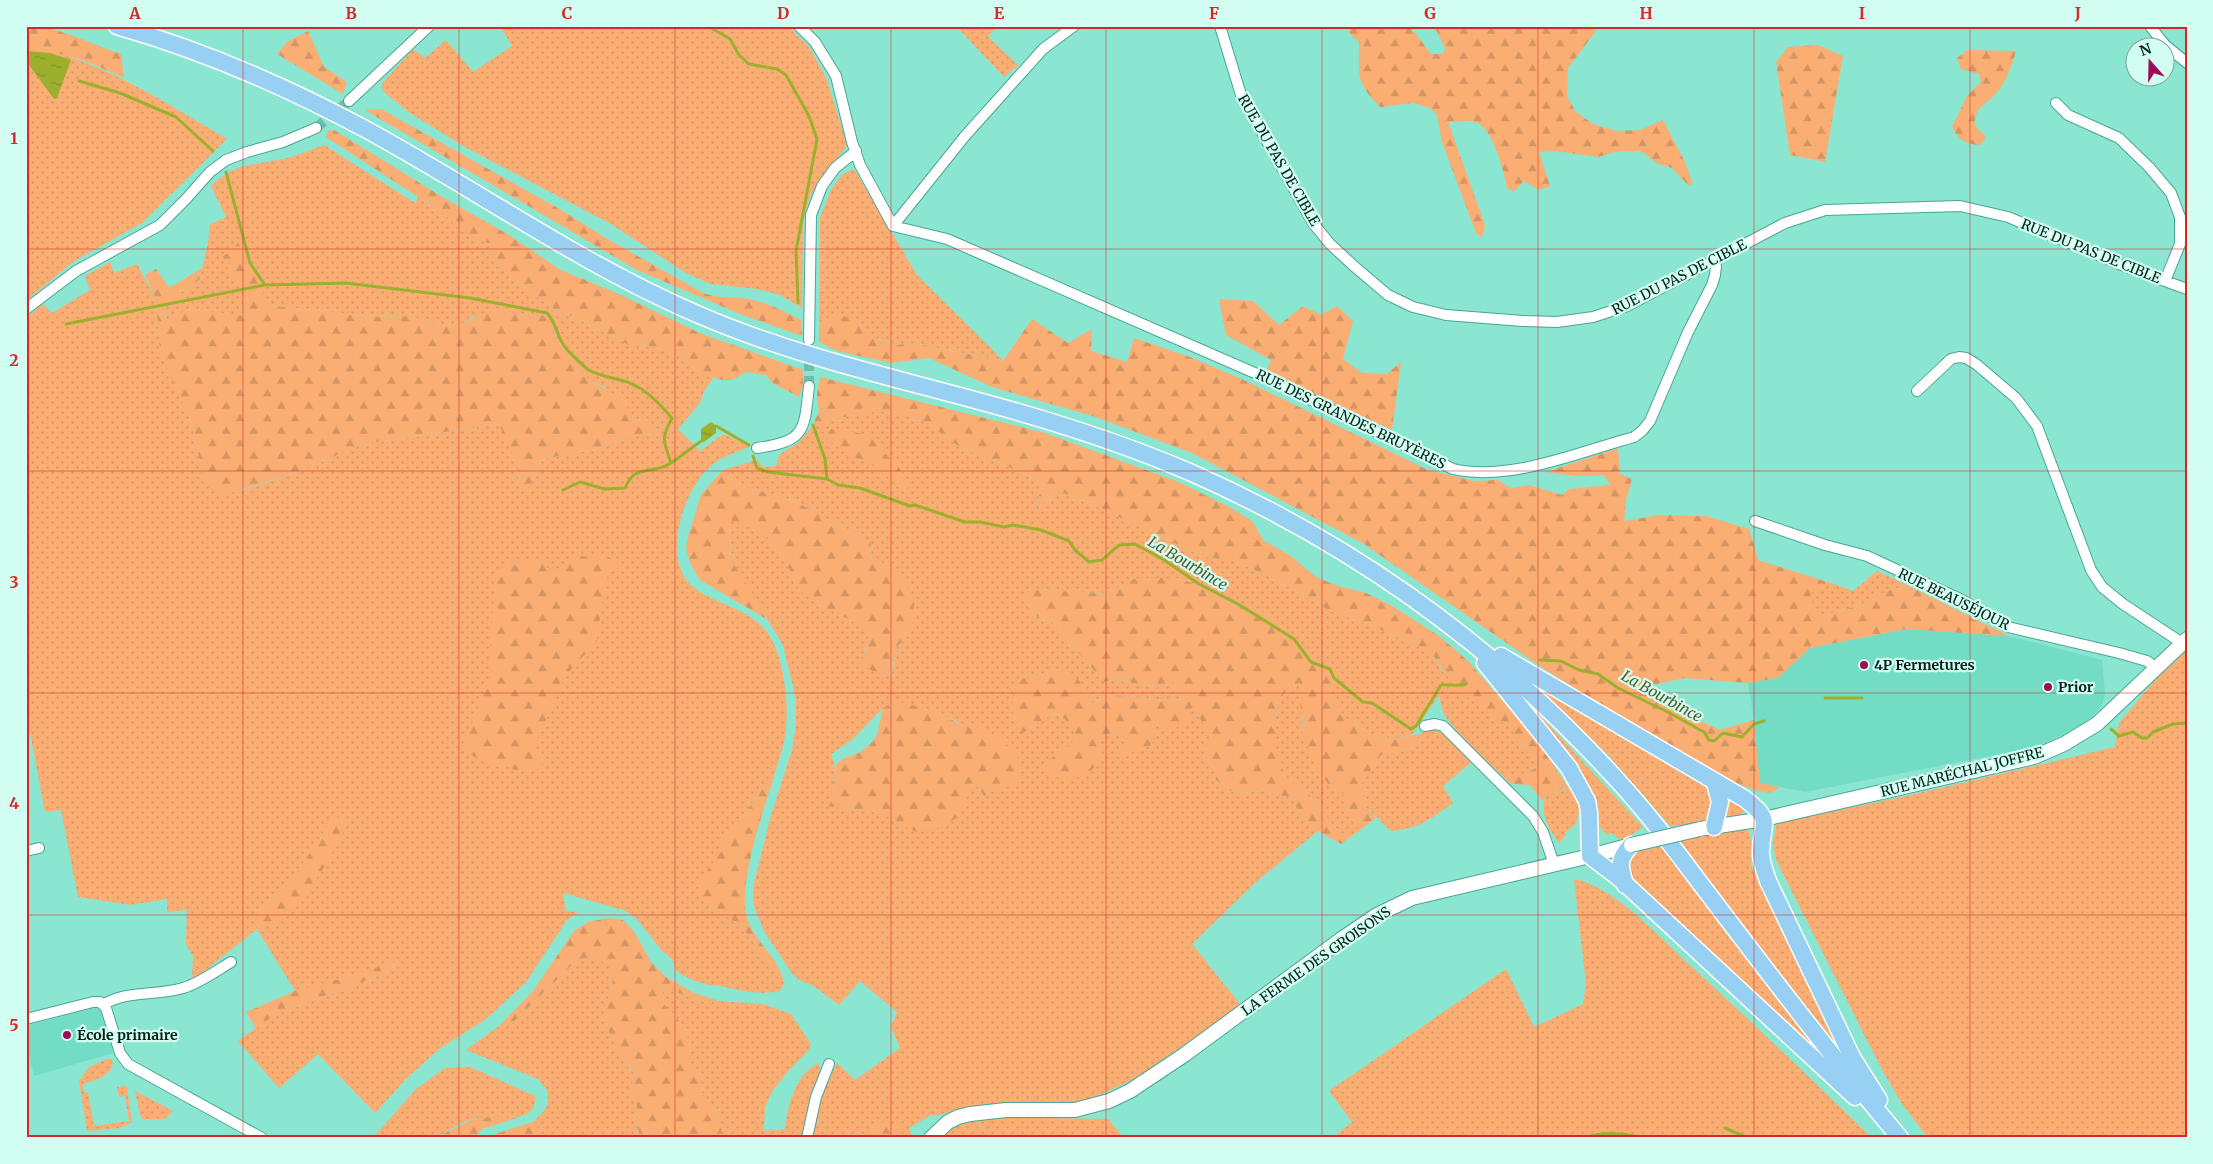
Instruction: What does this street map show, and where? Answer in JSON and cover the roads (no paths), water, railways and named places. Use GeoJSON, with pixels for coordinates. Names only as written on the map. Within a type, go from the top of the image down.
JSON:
{"type":"FeatureCollection","features":[{"type":"Feature","properties":{"kind":"main road"},"geometry":{"type":"LineString","coordinates":[[118,26],[174,42],[230,63],[298,94],[369,131],[581,255],[643,289],[699,315],[767,341],[845,365],[1070,428],[1189,472],[1245,498],[1365,565],[1426,606],[1514,678],[1568,729],[1625,788],[1676,850],[1845,1073],[1900,1138]]}},
{"type":"Feature","properties":{"kind":"main road"},"geometry":{"type":"LineString","coordinates":[[1460,632],[1758,808],[1764,819],[1761,861],[1768,881],[1852,1057],[1900,1138]]}},
{"type":"Feature","properties":{"kind":"main road"},"geometry":{"type":"LineString","coordinates":[[1460,632],[1569,768],[1587,801],[1590,856],[1626,885],[1900,1138]]}},
{"type":"Feature","properties":{"kind":"main road","name":"RUE MARÉCHAL JOFFRE"},"geometry":{"type":"LineString","coordinates":[[1631,844],[1707,828],[1764,819],[2034,757],[2064,744],[2097,724],[2185,641]]}},
{"type":"Feature","properties":{"kind":"main road"},"geometry":{"type":"LineString","coordinates":[[1707,828],[1720,802],[1715,783]]}},
{"type":"Feature","properties":{"kind":"main road"},"geometry":{"type":"LineString","coordinates":[[1626,885],[1620,867],[1622,855],[1631,844]]}},
{"type":"Feature","properties":{"kind":"main road","name":"LA FERME DES GROISONS"},"geometry":{"type":"LineString","coordinates":[[931,1138],[948,1122],[970,1114],[1006,1110],[1076,1110],[1109,1101],[1153,1076],[1343,938],[1394,905],[1427,893],[1590,856],[1631,844]]}},
{"type":"Feature","properties":{"kind":"street"},"geometry":{"type":"LineString","coordinates":[[349,101],[429,26]]}},
{"type":"Feature","properties":{"kind":"street"},"geometry":{"type":"LineString","coordinates":[[799,26],[815,42],[836,76],[860,165],[893,226],[978,122],[1043,50],[1074,26]]}},
{"type":"Feature","properties":{"kind":"street","name":"RUE DU PAS DE CIBLE"},"geometry":{"type":"LineString","coordinates":[[1220,26],[1241,95],[1313,223],[1330,244],[1388,295],[1413,307],[1446,315],[1522,321],[1557,322],[1593,317],[1627,306],[1785,223],[1818,212],[1843,209],[1960,206],[2008,218],[2187,289]]}},
{"type":"Feature","properties":{"kind":"street"},"geometry":{"type":"LineString","coordinates":[[2150,26],[2165,44],[2187,63]]}},
{"type":"Feature","properties":{"kind":"street"},"geometry":{"type":"LineString","coordinates":[[2056,102],[2068,115],[2119,138],[2149,167],[2171,193],[2180,217],[2180,244],[2165,281]]}},
{"type":"Feature","properties":{"kind":"street"},"geometry":{"type":"LineString","coordinates":[[26,309],[76,271],[160,224],[186,200],[210,172],[226,160],[283,142],[316,128]]}},
{"type":"Feature","properties":{"kind":"street"},"geometry":{"type":"LineString","coordinates":[[809,340],[811,215],[822,186],[835,168],[856,151]]}},
{"type":"Feature","properties":{"kind":"street","name":"RUE DES GRANDES BRUYÈRES"},"geometry":{"type":"LineString","coordinates":[[893,226],[947,240],[1264,377],[1453,469],[1474,474],[1517,470],[1634,437],[1642,431],[1650,422],[1688,332],[1712,285],[1715,275],[1714,261]]}},
{"type":"Feature","properties":{"kind":"street"},"geometry":{"type":"LineString","coordinates":[[1917,391],[1951,359],[1959,356],[1976,364],[2016,398],[2038,426],[2091,570],[2102,587],[2123,604],[2185,641]]}},
{"type":"Feature","properties":{"kind":"street"},"geometry":{"type":"LineString","coordinates":[[757,448],[783,444],[800,431],[805,424],[809,386]]}},
{"type":"Feature","properties":{"kind":"street","name":"RUE BEAUSÉJOUR"},"geometry":{"type":"LineString","coordinates":[[1755,521],[1826,545],[1867,556],[1960,600],[2008,627],[2119,653],[2147,661],[2156,668]]}},
{"type":"Feature","properties":{"kind":"street"},"geometry":{"type":"LineString","coordinates":[[1424,726],[1435,724],[1443,726],[1511,792],[1538,824],[1554,864]]}},
{"type":"Feature","properties":{"kind":"street"},"geometry":{"type":"LineString","coordinates":[[26,851],[39,848]]}},
{"type":"Feature","properties":{"kind":"street"},"geometry":{"type":"LineString","coordinates":[[104,1005],[119,998],[181,989],[194,984],[231,962]]}},
{"type":"Feature","properties":{"kind":"street"},"geometry":{"type":"LineString","coordinates":[[26,1019],[93,1002],[100,1002],[106,1008],[120,1053],[128,1064],[262,1138]]}},
{"type":"Feature","properties":{"kind":"street"},"geometry":{"type":"LineString","coordinates":[[807,1138],[816,1096],[830,1064]]}},
{"type":"Feature","properties":{"kind":"water"},"geometry":{"type":"Polygon","coordinates":[[[26,51],[50,53],[71,60],[57,98],[54,99],[26,61],[26,51]]]}},
{"type":"Feature","properties":{"kind":"water"},"geometry":{"type":"Polygon","coordinates":[[[711,422],[716,426],[716,433],[704,442],[701,441],[701,429],[711,422]]]}},
{"type":"Feature","properties":{"kind":"waterway"},"geometry":{"type":"LineString","coordinates":[[708,26],[730,39],[739,55],[749,64],[777,69],[786,75],[809,116],[817,139],[796,251],[798,303]]}},
{"type":"Feature","properties":{"kind":"waterway"},"geometry":{"type":"LineString","coordinates":[[79,81],[120,93],[176,117],[213,151]]}},
{"type":"Feature","properties":{"kind":"waterway"},"geometry":{"type":"LineString","coordinates":[[226,172],[250,263],[265,285]]}},
{"type":"Feature","properties":{"kind":"waterway"},"geometry":{"type":"LineString","coordinates":[[66,324],[265,285],[346,283],[470,298],[547,313],[566,349],[587,369],[625,381],[641,389],[654,399],[672,418],[664,441],[671,463]]}},
{"type":"Feature","properties":{"kind":"waterway"},"geometry":{"type":"LineString","coordinates":[[813,425],[825,459],[827,479]]}},
{"type":"Feature","properties":{"kind":"waterway"},"geometry":{"type":"LineString","coordinates":[[714,429],[716,426],[749,445]]}},
{"type":"Feature","properties":{"kind":"waterway"},"geometry":{"type":"LineString","coordinates":[[563,490],[580,482],[605,489],[625,488],[634,475],[639,472],[664,467],[703,440]]}},
{"type":"Feature","properties":{"kind":"waterway","name":"La Bourbince"},"geometry":{"type":"LineString","coordinates":[[753,456],[757,468],[768,472],[827,479],[838,485],[860,488],[910,506],[915,505],[965,522],[980,522],[1004,527],[1013,525],[1041,530],[1069,541],[1075,550],[1089,562],[1102,560],[1119,545],[1135,544],[1164,560],[1199,584],[1238,604],[1294,639],[1311,662],[1330,669],[1334,678],[1363,702],[1372,703],[1411,729],[1416,726],[1441,685],[1466,684]]}},
{"type":"Feature","properties":{"kind":"waterway","name":"La Bourbince"},"geometry":{"type":"LineString","coordinates":[[1540,660],[1561,661],[1579,670],[1598,674],[1618,688],[1704,732],[1709,740],[1714,741],[1723,733],[1742,737],[1754,724],[1764,721]]}},
{"type":"Feature","properties":{"kind":"waterway","name":"La Bourbince"},"geometry":{"type":"LineString","coordinates":[[1825,698],[1862,698]]}},
{"type":"Feature","properties":{"kind":"waterway","name":"La Bourbince"},"geometry":{"type":"LineString","coordinates":[[2111,729],[2119,736],[2133,732],[2142,738],[2147,738],[2153,732],[2173,724],[2187,723]]}},
{"type":"Feature","properties":{"kind":"waterway"},"geometry":{"type":"LineString","coordinates":[[1725,1128],[1748,1138]]}},
{"type":"Feature","properties":{"kind":"waterway"},"geometry":{"type":"LineString","coordinates":[[1584,1138],[1607,1133],[1645,1138]]}},
{"type":"Feature","properties":{"kind":"tunnel"},"geometry":{"type":"LineString","coordinates":[[316,128],[349,101]]}},
{"type":"Feature","properties":{"kind":"tunnel"},"geometry":{"type":"LineString","coordinates":[[809,351],[809,386]]}},
{"type":"Feature","properties":{"kind":"place","name":"4P Fermetures"},"geometry":{"type":"Point","coordinates":[1864,665]}},
{"type":"Feature","properties":{"kind":"place","name":"Prior"},"geometry":{"type":"Point","coordinates":[2048,687]}},
{"type":"Feature","properties":{"kind":"place","name":"École primaire"},"geometry":{"type":"Point","coordinates":[67,1035]}}]}
